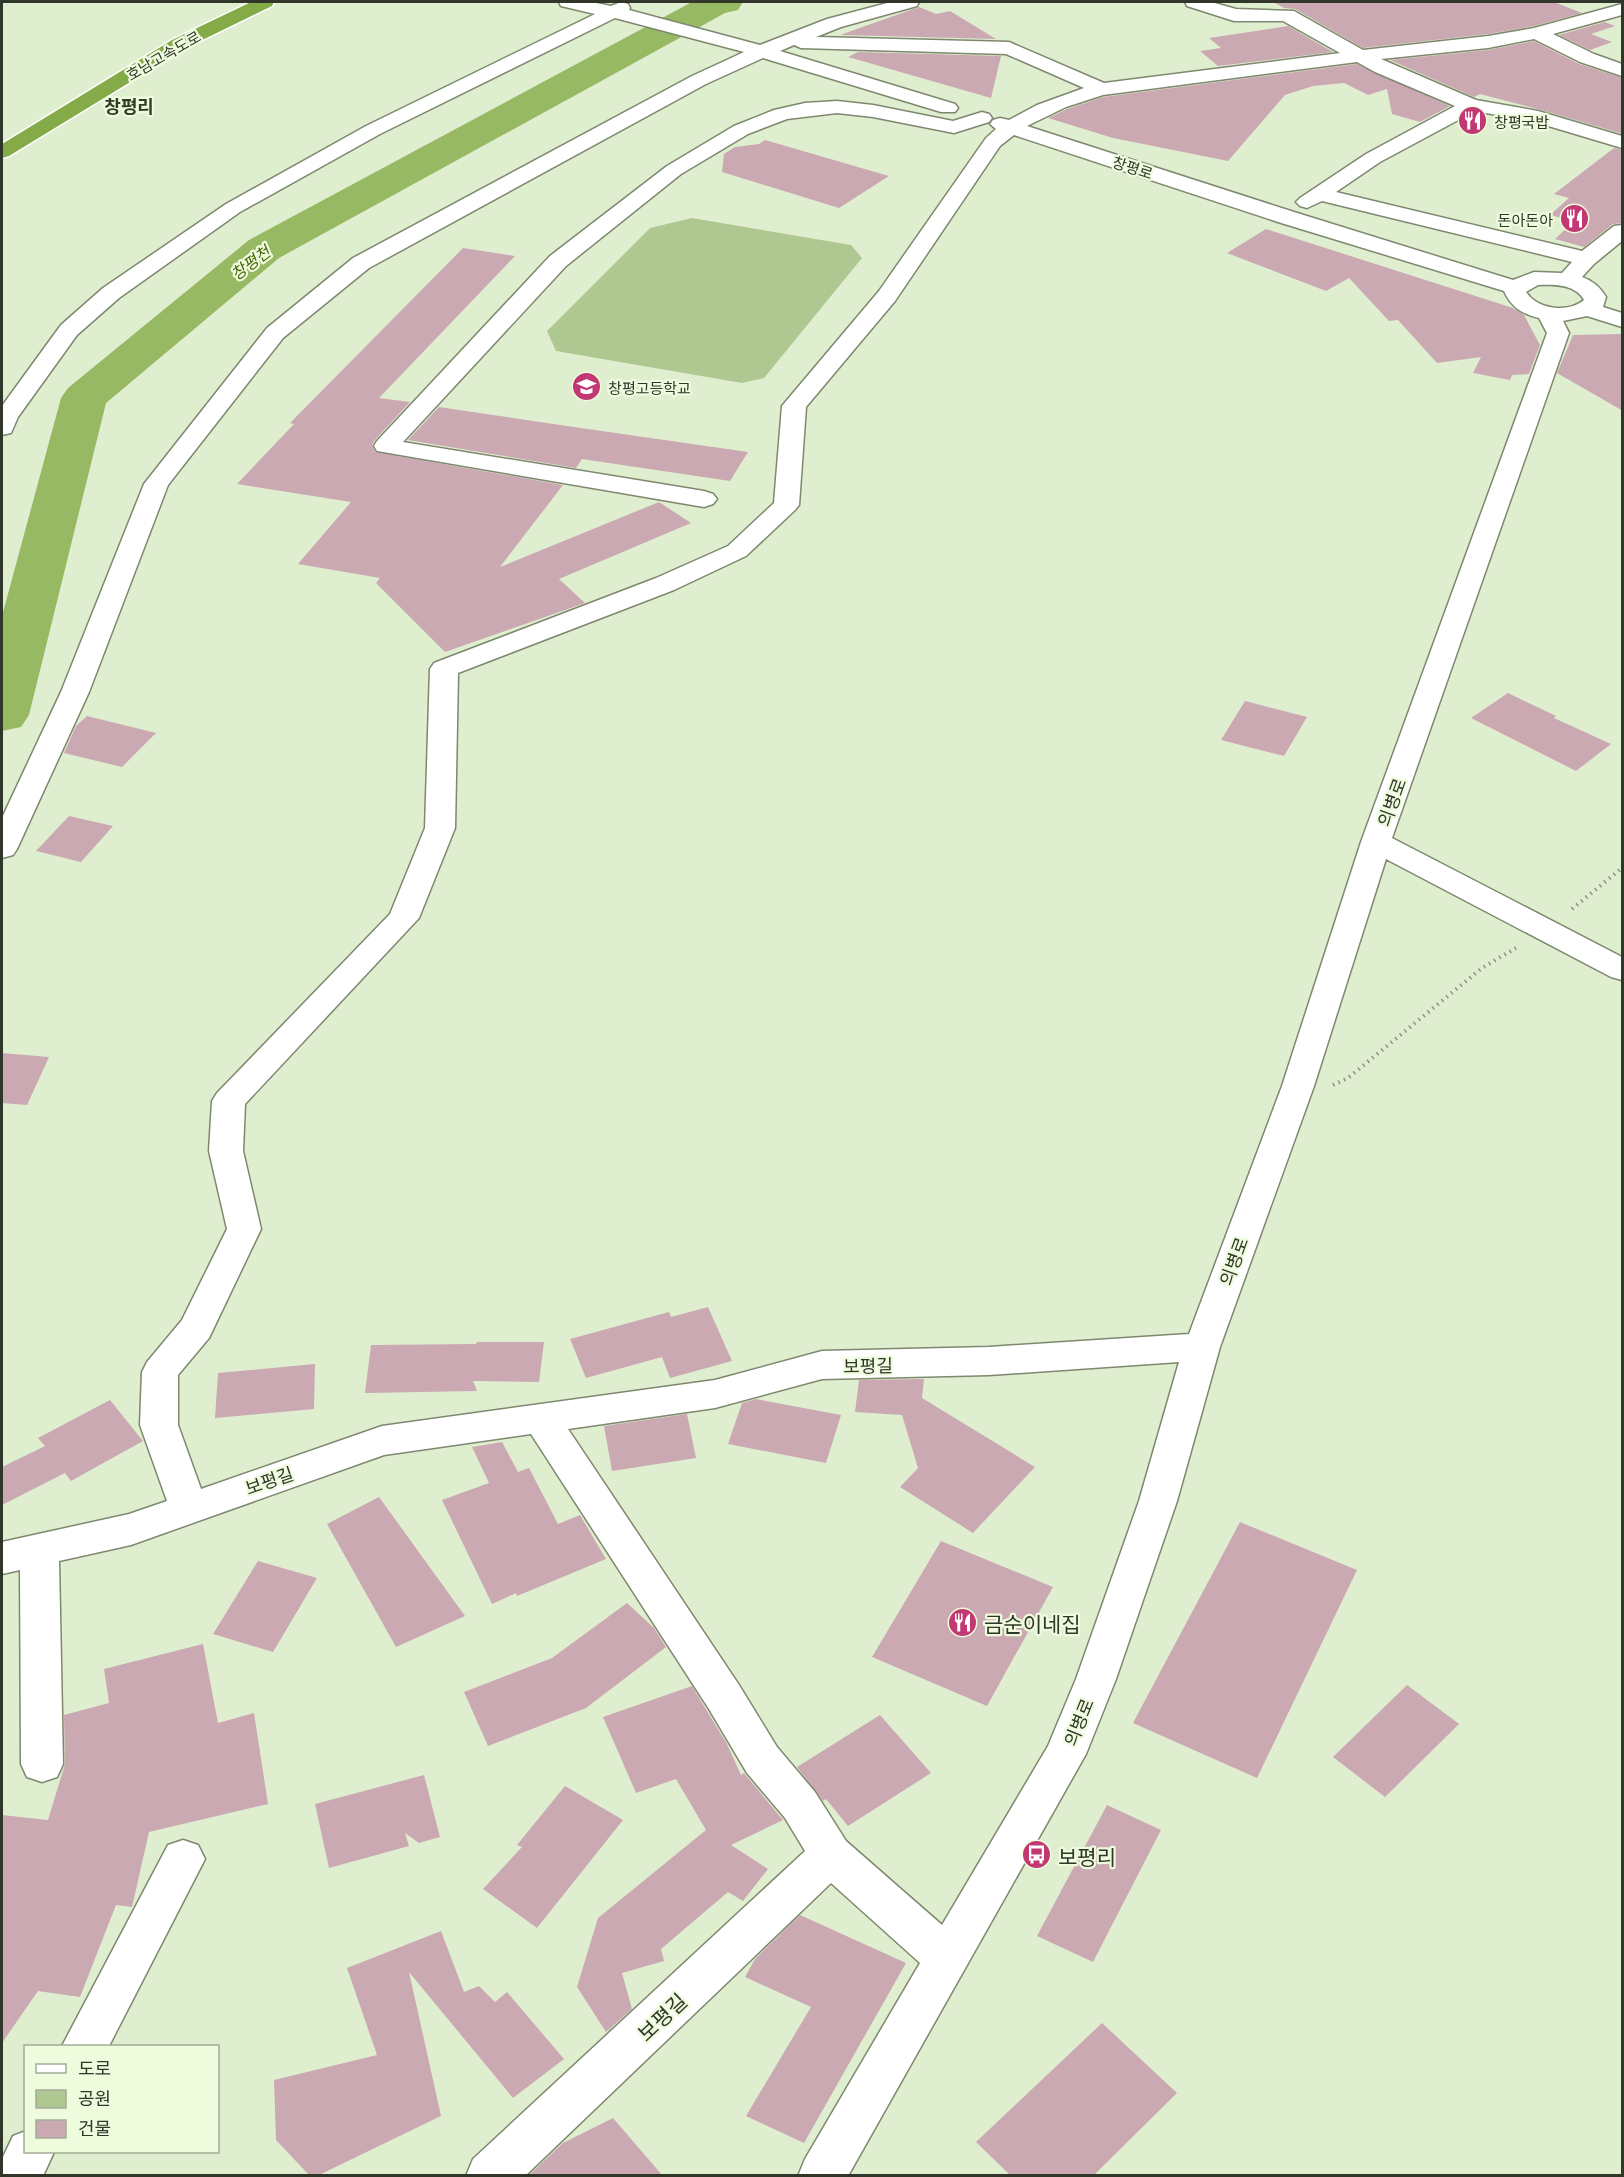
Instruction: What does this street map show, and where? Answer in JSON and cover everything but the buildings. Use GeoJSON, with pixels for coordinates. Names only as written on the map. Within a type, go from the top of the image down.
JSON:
{"type":"FeatureCollection","features":[{"type":"Feature","properties":{"kind":"highway","name":"호남고속도로"},"geometry":{"type":"LineString","coordinates":[[150,40],[229,2]]}},
{"type":"Feature","properties":{"kind":"highway","name":"호남고속도로"},"geometry":{"type":"LineString","coordinates":[[2,152],[179,44],[265,2]]}},
{"type":"Feature","properties":{"kind":"street","name":"창평로"},"geometry":{"type":"LineString","coordinates":[[568,2],[614,11],[755,50],[982,118],[1286,217],[1517,288]]}},
{"type":"Feature","properties":{"kind":"street"},"geometry":{"type":"LineString","coordinates":[[2,428],[6,417],[69,330],[111,293],[233,208],[373,130],[633,2]]}},
{"type":"Feature","properties":{"kind":"street"},"geometry":{"type":"LineString","coordinates":[[2,849],[75,692],[156,484],[275,333],[361,263],[755,50],[786,42],[834,23],[910,2]]}},
{"type":"Feature","properties":{"kind":"street"},"geometry":{"type":"LineString","coordinates":[[1194,2],[1234,15],[1287,15],[1358,56],[1416,83],[1472,105],[1511,110],[1623,142]]}},
{"type":"Feature","properties":{"kind":"street"},"geometry":{"type":"LineString","coordinates":[[189,1508],[159,1425],[160,1372],[196,1328],[244,1229],[226,1151],[229,1101],[404,918],[440,828],[444,669],[665,584],[737,551],[786,505],[794,406],[887,296],[993,142],[1011,127],[1071,97],[1102,89],[1358,56],[1429,50],[1536,33],[1623,9]]}},
{"type":"Feature","properties":{"kind":"street"},"geometry":{"type":"LineString","coordinates":[[1536,33],[1587,58],[1623,70]]}},
{"type":"Feature","properties":{"kind":"street"},"geometry":{"type":"LineString","coordinates":[[786,42],[1009,48],[1102,89]]}},
{"type":"Feature","properties":{"kind":"street"},"geometry":{"type":"LineString","coordinates":[[1286,217],[1373,158],[1472,105]]}},
{"type":"Feature","properties":{"kind":"street"},"geometry":{"type":"LineString","coordinates":[[704,499],[386,446],[558,261],[674,170],[741,130],[781,114],[805,109],[837,107],[873,111],[954,127],[982,118]]}},
{"type":"Feature","properties":{"kind":"street"},"geometry":{"type":"LineString","coordinates":[[1318,194],[1586,259]]}},
{"type":"Feature","properties":{"kind":"street"},"geometry":{"type":"LineString","coordinates":[[1567,280],[1586,259],[1623,231]]}},
{"type":"Feature","properties":{"kind":"street"},"geometry":{"type":"LineString","coordinates":[[1534,279],[1567,280],[1583,286],[1595,297],[1595,302],[1588,309],[1572,314],[1547,312],[1523,304],[1515,292],[1524,282],[1534,279]]}},
{"type":"Feature","properties":{"kind":"street"},"geometry":{"type":"LineString","coordinates":[[1588,309],[1623,320]]}},
{"type":"Feature","properties":{"kind":"street","name":"의병로"},"geometry":{"type":"LineString","coordinates":[[822,2175],[1065,1755],[1096,1679],[1158,1501],[1202,1347],[1298,1086],[1376,842],[1558,333],[1547,312]]}},
{"type":"Feature","properties":{"kind":"street"},"geometry":{"type":"LineString","coordinates":[[1376,842],[1623,970]]}},
{"type":"Feature","properties":{"kind":"street","name":"보평길"},"geometry":{"type":"LineString","coordinates":[[20,1554],[131,1528],[382,1441],[716,1394],[822,1365],[989,1361],[1202,1347]]}},
{"type":"Feature","properties":{"kind":"street"},"geometry":{"type":"LineString","coordinates":[[540,1418],[724,1697],[762,1760],[800,1805],[831,1855],[946,1958]]}},
{"type":"Feature","properties":{"kind":"street"},"geometry":{"type":"LineString","coordinates":[[20,1554],[42,1764]]}},
{"type":"Feature","properties":{"kind":"street","name":"보평길"},"geometry":{"type":"LineString","coordinates":[[490,2175],[831,1855]]}},
{"type":"Feature","properties":{"kind":"street"},"geometry":{"type":"LineString","coordinates":[[86,2045],[183,1859]]}},
{"type":"Feature","properties":{"kind":"street"},"geometry":{"type":"LineString","coordinates":[[18,2175],[29,2153]]}},
{"type":"Feature","properties":{"kind":"path"},"geometry":{"type":"LineString","coordinates":[[1298,1086],[1323,1090],[1348,1078],[1482,968],[1547,930],[1623,868]]}},
{"type":"Feature","properties":{"kind":"green space"},"geometry":{"type":"Polygon","coordinates":[[[692,218],[851,245],[862,258],[764,378],[742,383],[556,351],[547,331],[650,228],[692,218]]]}},
{"type":"Feature","properties":{"kind":"waterway","name":"창평천"},"geometry":{"type":"LineString","coordinates":[[2,715],[84,398],[264,249],[716,3],[725,2]]}},
{"type":"Feature","properties":{"kind":"place","name":"창평국밥"},"geometry":{"type":"Point","coordinates":[1473,121]}},
{"type":"Feature","properties":{"kind":"place","name":"돈아돈아"},"geometry":{"type":"Point","coordinates":[1574,219]}},
{"type":"Feature","properties":{"kind":"place","name":"창평고등학교"},"geometry":{"type":"Point","coordinates":[587,387]}},
{"type":"Feature","properties":{"kind":"place","name":"금순이네집"},"geometry":{"type":"Point","coordinates":[963,1622]}},
{"type":"Feature","properties":{"kind":"place","name":"보평리"},"geometry":{"type":"Point","coordinates":[1037,1855]}},
{"type":"Feature","properties":{"kind":"district","name":"창평리"},"geometry":{"type":"Point","coordinates":[129,105]}}]}
